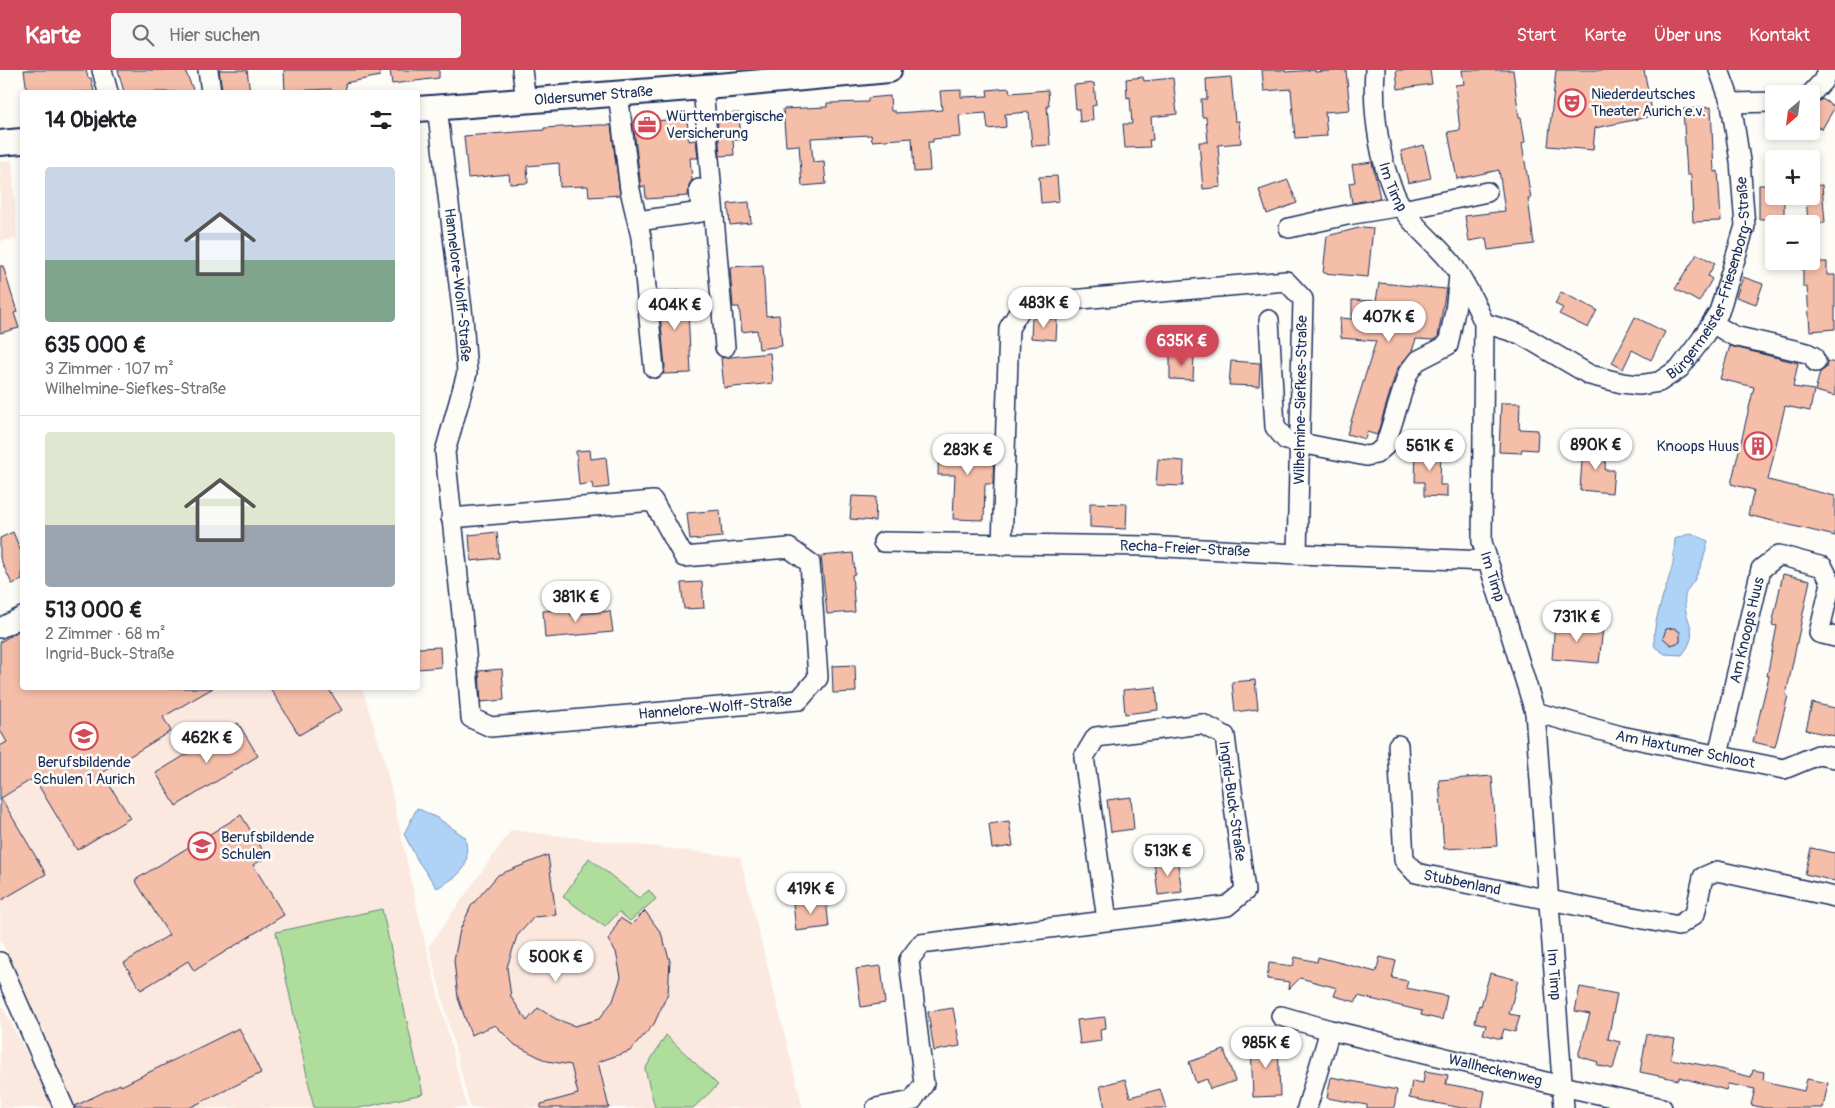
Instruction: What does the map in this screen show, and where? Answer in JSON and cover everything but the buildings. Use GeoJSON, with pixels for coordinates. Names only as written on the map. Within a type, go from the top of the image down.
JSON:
{"type":"FeatureCollection","features":[{"type":"Feature","properties":{"kind":"main road","name":"Oldersumer Straße"},"geometry":{"type":"LineString","coordinates":[[428,108],[889,70]]}},
{"type":"Feature","properties":{"kind":"main road"},"geometry":{"type":"LineString","coordinates":[[0,143],[20,141]]}},
{"type":"Feature","properties":{"kind":"street"},"geometry":{"type":"LineString","coordinates":[[102,70],[107,90]]}},
{"type":"Feature","properties":{"kind":"street"},"geometry":{"type":"LineString","coordinates":[[208,70],[211,90]]}},
{"type":"Feature","properties":{"kind":"street"},"geometry":{"type":"LineString","coordinates":[[522,70],[526,101]]}},
{"type":"Feature","properties":{"kind":"street"},"geometry":{"type":"LineString","coordinates":[[1365,70],[1373,96]]}},
{"type":"Feature","properties":{"kind":"street","name":"Im Timp"},"geometry":{"type":"LineString","coordinates":[[1375,70],[1373,96],[1382,153],[1390,184],[1402,208],[1414,224],[1453,265],[1478,308],[1484,323],[1482,542],[1535,712],[1564,1108]]}},
{"type":"Feature","properties":{"kind":"street","name":"Bürgermeister-Friesenborg-Straße"},"geometry":{"type":"LineString","coordinates":[[1484,323],[1520,334],[1590,375],[1639,385],[1658,382],[1680,368],[1719,312],[1745,226],[1740,161],[1732,103],[1719,70]]}},
{"type":"Feature","properties":{"kind":"street"},"geometry":{"type":"LineString","coordinates":[[1819,85],[1827,70]]}},
{"type":"Feature","properties":{"kind":"street"},"geometry":{"type":"LineString","coordinates":[[703,86],[725,347]]}},
{"type":"Feature","properties":{"kind":"street"},"geometry":{"type":"LineString","coordinates":[[618,93],[630,190],[638,221],[654,368]]}},
{"type":"Feature","properties":{"kind":"street"},"geometry":{"type":"LineString","coordinates":[[1732,103],[1765,102]]}},
{"type":"Feature","properties":{"kind":"street","name":"Hannelore-Wolff-Straße"},"geometry":{"type":"LineString","coordinates":[[428,108],[463,317],[467,373],[445,452],[451,518],[455,539],[466,652],[470,718],[491,727],[799,700],[818,678],[810,563],[789,548],[684,557],[653,500],[451,518]]}},
{"type":"Feature","properties":{"kind":"street"},"geometry":{"type":"LineString","coordinates":[[638,221],[701,212],[692,112]]}},
{"type":"Feature","properties":{"kind":"street"},"geometry":{"type":"LineString","coordinates":[[1289,228],[1355,214],[1402,208],[1487,192]]}},
{"type":"Feature","properties":{"kind":"street"},"geometry":{"type":"LineString","coordinates":[[1269,320],[1275,427],[1286,440],[1366,456],[1376,454],[1385,446],[1408,373],[1417,361],[1448,345],[1455,311],[1459,276]]}},
{"type":"Feature","properties":{"kind":"street","name":"Wilhelmine-Siefkes-Straße"},"geometry":{"type":"LineString","coordinates":[[1002,545],[1008,328],[1024,304],[1286,281],[1303,299],[1297,554]]}},
{"type":"Feature","properties":{"kind":"street"},"geometry":{"type":"LineString","coordinates":[[1712,323],[1734,336],[1807,353],[1814,356],[1816,362]]}},
{"type":"Feature","properties":{"kind":"street","name":"Recha-Freier-Straße"},"geometry":{"type":"LineString","coordinates":[[883,542],[1147,546],[1488,561]]}},
{"type":"Feature","properties":{"kind":"street","name":"Am Knoops Huus"},"geometry":{"type":"LineString","coordinates":[[1718,755],[1761,569],[1780,555],[1823,567],[1831,584],[1819,633],[1835,636]]}},
{"type":"Feature","properties":{"kind":"street"},"geometry":{"type":"LineString","coordinates":[[0,628],[20,618]]}},
{"type":"Feature","properties":{"kind":"street","name":"Am Haxtumer Schloot"},"geometry":{"type":"LineString","coordinates":[[1535,712],[1622,736],[1784,769],[1818,755],[1835,758]]}},
{"type":"Feature","properties":{"kind":"street","name":"Ingrid-Buck-Straße"},"geometry":{"type":"LineString","coordinates":[[876,1108],[912,1101],[924,1084],[909,960],[921,944],[1227,906],[1244,891],[1225,736],[1202,724],[1096,737],[1084,757],[1107,920]]}},
{"type":"Feature","properties":{"kind":"street","name":"Stubbenland"},"geometry":{"type":"LineString","coordinates":[[1398,745],[1404,860],[1416,872],[1678,926],[1695,914],[1703,877],[1718,871],[1835,897]]}},
{"type":"Feature","properties":{"kind":"street"},"geometry":{"type":"LineString","coordinates":[[0,962],[64,1108]]}},
{"type":"Feature","properties":{"kind":"street","name":"Wallheckenweg"},"geometry":{"type":"LineString","coordinates":[[1281,1016],[1330,1030],[1662,1108]]}},
{"type":"Feature","properties":{"kind":"street"},"geometry":{"type":"LineString","coordinates":[[1307,1108],[1330,1030]]}},
{"type":"Feature","properties":{"kind":"shaded area"},"geometry":{"type":"Polygon","coordinates":[[[12,160],[17,239],[0,241],[0,162],[12,160]]]}},
{"type":"Feature","properties":{"kind":"shaded area","name":"Berufsbildende Schulen"},"geometry":{"type":"Polygon","coordinates":[[[20,611],[20,690],[363,690],[385,762],[422,930],[467,1108],[69,1108],[7,952],[0,941],[0,625],[20,611]]]}},
{"type":"Feature","properties":{"kind":"shaded area"},"geometry":{"type":"Polygon","coordinates":[[[511,830],[740,857],[803,1108],[470,1108],[429,946],[511,830]]]}},
{"type":"Feature","properties":{"kind":"shaded area"},"geometry":{"type":"Polygon","coordinates":[[[0,1002],[56,1108],[0,1108],[0,1002]]]}},
{"type":"Feature","properties":{"kind":"green space"},"geometry":{"type":"Polygon","coordinates":[[[589,858],[639,898],[649,890],[656,899],[630,921],[619,912],[605,927],[563,897],[589,858]]]}},
{"type":"Feature","properties":{"kind":"green space"},"geometry":{"type":"Polygon","coordinates":[[[382,909],[423,1094],[360,1108],[314,1108],[276,932],[382,909]]]}},
{"type":"Feature","properties":{"kind":"green space"},"geometry":{"type":"Polygon","coordinates":[[[666,1035],[718,1085],[693,1108],[655,1108],[645,1069],[666,1035]]]}},
{"type":"Feature","properties":{"kind":"water"},"geometry":{"type":"Polygon","coordinates":[[[1691,533],[1708,541],[1699,570],[1685,596],[1691,638],[1682,655],[1665,654],[1655,647],[1654,638],[1657,617],[1673,563],[1675,539],[1691,533]]]}},
{"type":"Feature","properties":{"kind":"water"},"geometry":{"type":"Polygon","coordinates":[[[417,808],[439,819],[465,837],[467,856],[463,869],[459,874],[437,888],[418,861],[404,834],[417,808]]]}},
{"type":"Feature","properties":{"kind":"place","name":"Niederdeutsches Theater Aurich e.v."},"geometry":{"type":"Point","coordinates":[1572,103]}},
{"type":"Feature","properties":{"kind":"place","name":"Württembergische Versicherung"},"geometry":{"type":"Point","coordinates":[647,125]}},
{"type":"Feature","properties":{"kind":"place","name":"Knoops Huus"},"geometry":{"type":"Point","coordinates":[1758,446]}},
{"type":"Feature","properties":{"kind":"place","name":"Berufsbildende Schulen 1 Aurich"},"geometry":{"type":"Point","coordinates":[84,736]}},
{"type":"Feature","properties":{"kind":"place","name":"Berufsbildende Schulen"},"geometry":{"type":"Point","coordinates":[202,846]}}]}
